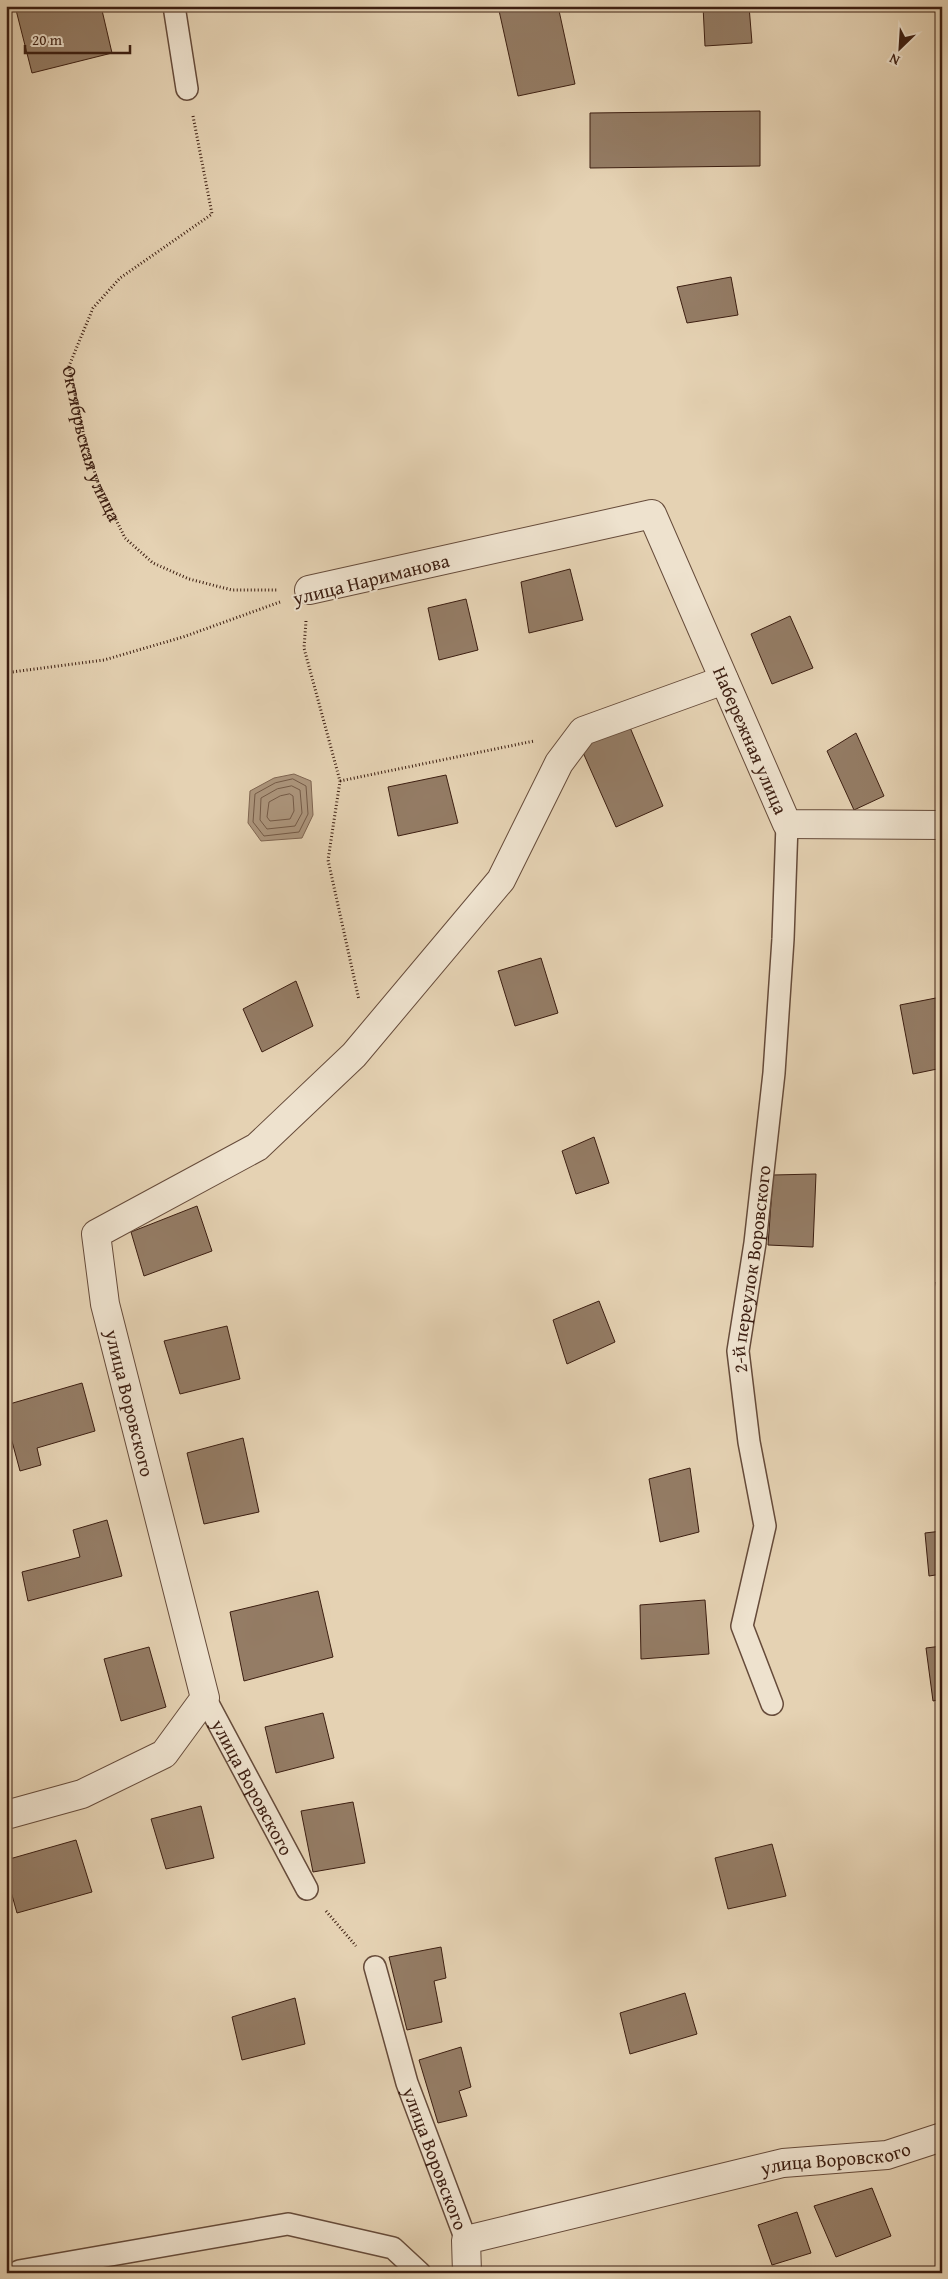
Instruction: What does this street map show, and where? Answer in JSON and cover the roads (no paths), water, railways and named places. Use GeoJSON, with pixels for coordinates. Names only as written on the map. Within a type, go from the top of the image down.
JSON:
{"type":"FeatureCollection","features":[{"type":"Feature","properties":{"kind":"street","name":"улица Нариманова"},"geometry":{"type":"LineString","coordinates":[[309,590],[652,514]]}},
{"type":"Feature","properties":{"kind":"street","name":"Набережная улица"},"geometry":{"type":"LineString","coordinates":[[652,514],[788,824],[942,825]]}},
{"type":"Feature","properties":{"kind":"street","name":"улица Воровского"},"geometry":{"type":"LineString","coordinates":[[205,1698],[105,1304],[96,1234],[257,1147],[354,1055],[501,880],[559,763],[584,731],[724,680]]}},
{"type":"Feature","properties":{"kind":"street"},"geometry":{"type":"LineString","coordinates":[[6,1815],[82,1794],[164,1754],[205,1698]]}},
{"type":"Feature","properties":{"kind":"street","name":"улица Воровского"},"geometry":{"type":"LineString","coordinates":[[466,2273],[466,2240],[784,2163],[887,2155],[942,2137]]}},
{"type":"Feature","properties":{"kind":"lane"},"geometry":{"type":"LineString","coordinates":[[174,6],[188,89]]}},
{"type":"Feature","properties":{"kind":"lane","name":"2-й переулок Воровского"},"geometry":{"type":"LineString","coordinates":[[772,1704],[742,1626],[765,1526],[749,1442],[738,1351],[755,1243],[774,1073],[788,824]]}},
{"type":"Feature","properties":{"kind":"lane","name":"улица Воровского"},"geometry":{"type":"LineString","coordinates":[[205,1698],[307,1889]]}},
{"type":"Feature","properties":{"kind":"lane","name":"улица Воровского"},"geometry":{"type":"LineString","coordinates":[[375,1967],[407,2082],[466,2240]]}},
{"type":"Feature","properties":{"kind":"lane"},"geometry":{"type":"LineString","coordinates":[[20,2271],[288,2224],[393,2248],[420,2273]]}},
{"type":"Feature","properties":{"kind":"water"},"geometry":{"type":"Polygon","coordinates":[[[294,774],[311,781],[313,815],[302,838],[261,841],[248,823],[250,791],[274,778],[294,774]]]}}]}
